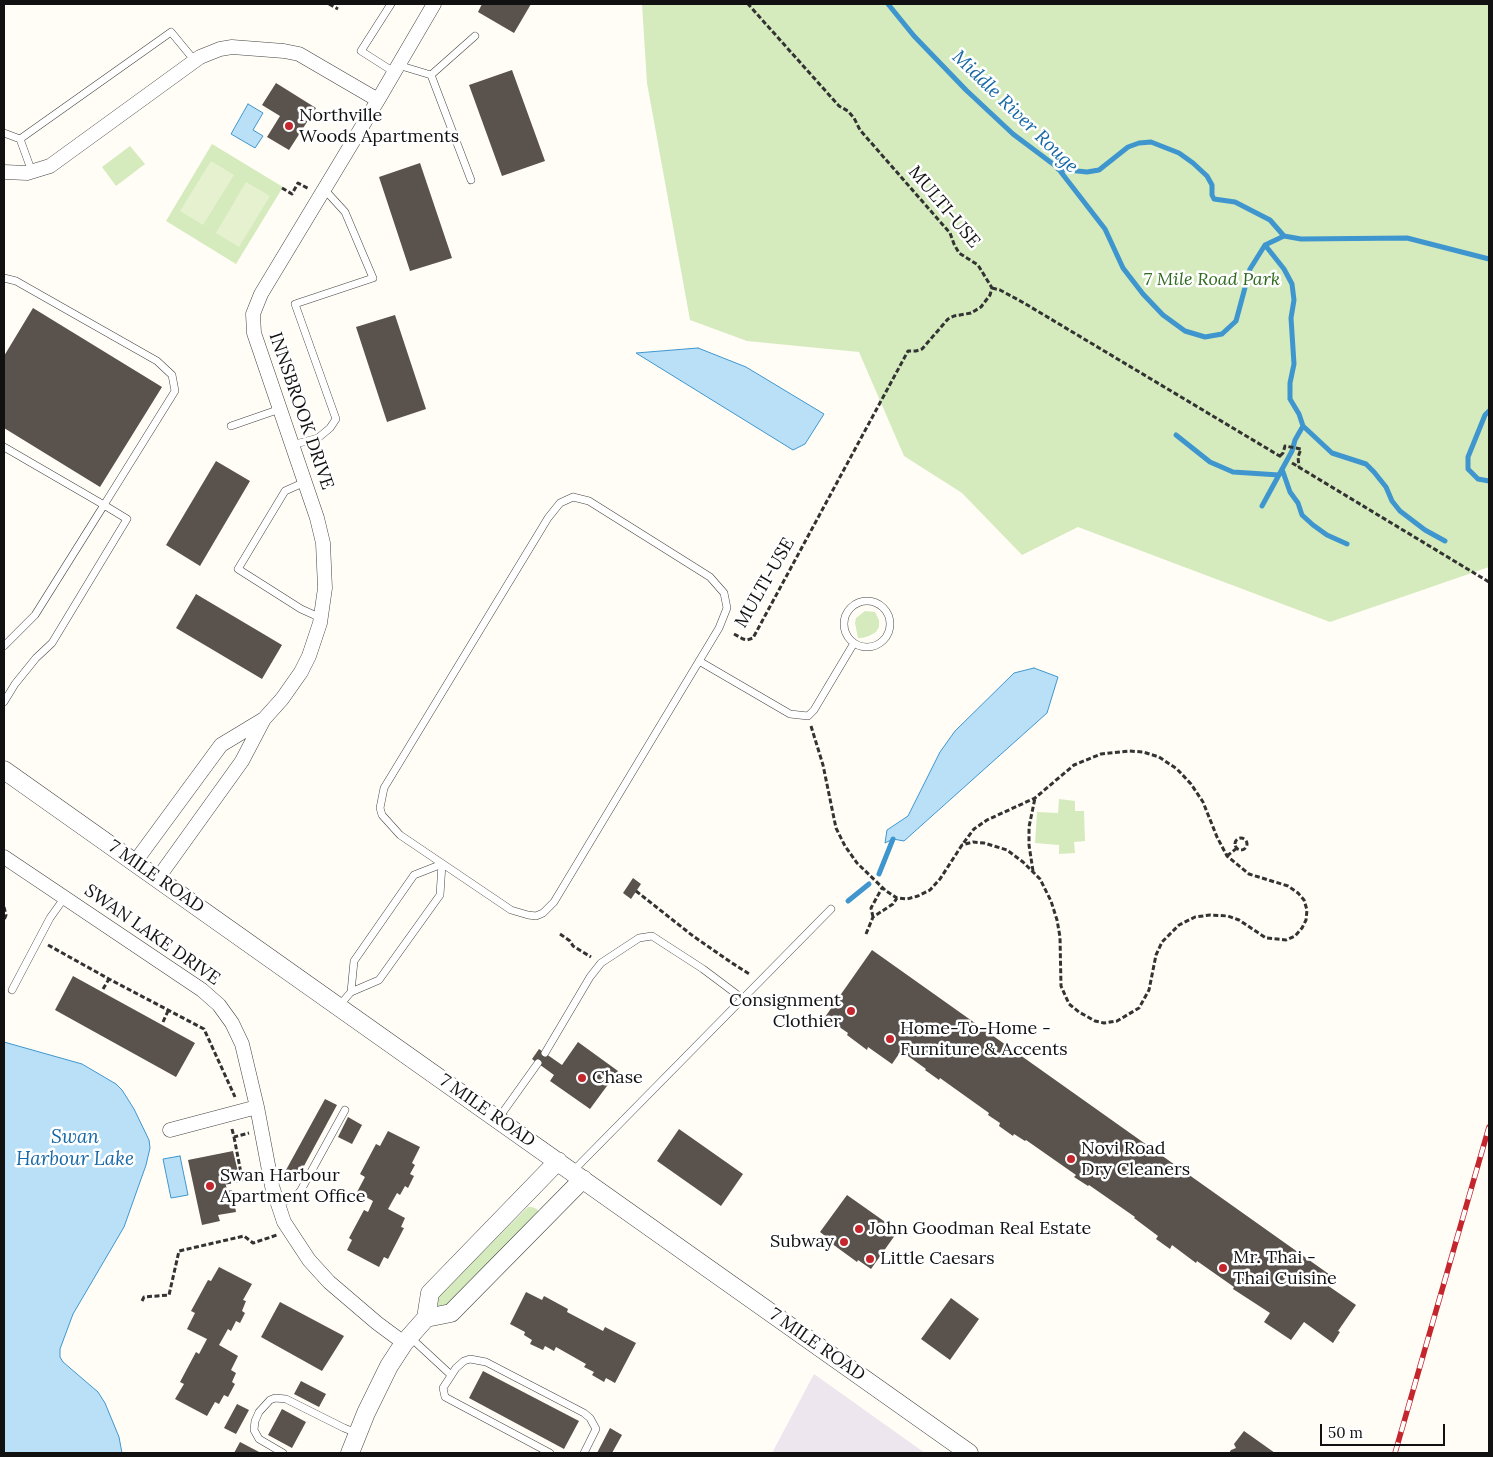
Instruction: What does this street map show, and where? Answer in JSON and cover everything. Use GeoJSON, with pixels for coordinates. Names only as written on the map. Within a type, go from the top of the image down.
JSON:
{"type":"FeatureCollection","features":[{"type":"Feature","properties":{"kind":"street","name":"INNSBROOK DRIVE"},"geometry":{"type":"LineString","coordinates":[[158,878],[242,761],[264,719],[282,699],[300,672],[312,648],[322,618],[325,588],[323,543],[317,518],[254,333],[253,314],[261,294],[434,4]]}},
{"type":"Feature","properties":{"kind":"street"},"geometry":{"type":"LineString","coordinates":[[4,172],[16,174],[32,172],[50,166],[195,61],[210,52],[226,48],[284,51],[299,54],[311,59],[378,100]]}},
{"type":"Feature","properties":{"kind":"street","name":"INNSBROOK DRIVE"},"geometry":{"type":"LineString","coordinates":[[135,862],[221,745],[264,719]]}},
{"type":"Feature","properties":{"kind":"street","name":"7 MILE ROAD"},"geometry":{"type":"LineString","coordinates":[[4,770],[969,1453]]}},
{"type":"Feature","properties":{"kind":"street","name":"SWAN LAKE DRIVE"},"geometry":{"type":"LineString","coordinates":[[4,857],[202,990],[219,1005],[232,1023],[242,1044],[277,1204],[284,1222],[308,1260],[334,1287],[377,1323],[407,1340]]}},
{"type":"Feature","properties":{"kind":"street"},"geometry":{"type":"LineString","coordinates":[[170,1130],[257,1106]]}},
{"type":"Feature","properties":{"kind":"street"},"geometry":{"type":"LineString","coordinates":[[350,1453],[357,1433],[389,1366],[407,1340],[426,1318],[430,1293],[558,1161]]}},
{"type":"Feature","properties":{"kind":"street"},"geometry":{"type":"LineString","coordinates":[[426,1318],[451,1312],[578,1175]]}},
{"type":"Feature","properties":{"kind":"lane"},"geometry":{"type":"LineString","coordinates":[[392,4],[361,51],[396,68],[431,75]]}},
{"type":"Feature","properties":{"kind":"lane"},"geometry":{"type":"LineString","coordinates":[[20,139],[172,32],[195,61]]}},
{"type":"Feature","properties":{"kind":"lane"},"geometry":{"type":"LineString","coordinates":[[431,75],[476,36]]}},
{"type":"Feature","properties":{"kind":"lane"},"geometry":{"type":"LineString","coordinates":[[431,75],[472,180]]}},
{"type":"Feature","properties":{"kind":"lane"},"geometry":{"type":"LineString","coordinates":[[4,133],[20,139],[32,172]]}},
{"type":"Feature","properties":{"kind":"lane"},"geometry":{"type":"LineString","coordinates":[[292,445],[318,438],[330,428],[336,419],[295,304],[373,278],[345,212],[322,192]]}},
{"type":"Feature","properties":{"kind":"lane"},"geometry":{"type":"LineString","coordinates":[[4,278],[16,281],[157,361],[172,374],[176,391],[35,615],[4,646]]}},
{"type":"Feature","properties":{"kind":"lane"},"geometry":{"type":"LineString","coordinates":[[231,426],[280,409]]}},
{"type":"Feature","properties":{"kind":"lane"},"geometry":{"type":"LineString","coordinates":[[4,447],[127,519],[52,643],[36,658],[15,684],[4,702]]}},
{"type":"Feature","properties":{"kind":"lane"},"geometry":{"type":"LineString","coordinates":[[305,482],[285,491],[238,569],[301,609],[322,618]]}},
{"type":"Feature","properties":{"kind":"lane"},"geometry":{"type":"LineString","coordinates":[[573,497],[589,501],[710,577],[724,593],[727,608],[719,628],[554,902],[543,913],[536,916],[528,916],[511,910],[442,864],[400,834],[382,815],[380,808],[384,788],[548,518],[560,503],[573,497]]}},
{"type":"Feature","properties":{"kind":"lane"},"geometry":{"type":"LineString","coordinates":[[864,600],[872,601],[885,608],[890,622],[887,636],[882,642],[868,647],[854,643],[848,638],[844,623],[850,608],[864,600]]}},
{"type":"Feature","properties":{"kind":"lane"},"geometry":{"type":"LineString","coordinates":[[699,661],[790,714],[808,716],[814,710],[854,643]]}},
{"type":"Feature","properties":{"kind":"lane"},"geometry":{"type":"LineString","coordinates":[[338,1007],[352,992],[379,980],[440,895],[442,864]]}},
{"type":"Feature","properties":{"kind":"lane"},"geometry":{"type":"LineString","coordinates":[[352,992],[354,961],[414,875],[442,864]]}},
{"type":"Feature","properties":{"kind":"lane"},"geometry":{"type":"LineString","coordinates":[[12,990],[50,918],[65,897]]}},
{"type":"Feature","properties":{"kind":"lane"},"geometry":{"type":"LineString","coordinates":[[578,1175],[760,980],[830,909]]}},
{"type":"Feature","properties":{"kind":"lane"},"geometry":{"type":"LineString","coordinates":[[545,1053],[590,977],[601,963],[639,938],[652,936],[659,940],[743,999]]}},
{"type":"Feature","properties":{"kind":"lane"},"geometry":{"type":"LineString","coordinates":[[498,1118],[538,1063]]}},
{"type":"Feature","properties":{"kind":"lane"},"geometry":{"type":"LineString","coordinates":[[277,1204],[296,1197],[345,1110]]}},
{"type":"Feature","properties":{"kind":"lane"},"geometry":{"type":"LineString","coordinates":[[407,1340],[451,1375]]}},
{"type":"Feature","properties":{"kind":"lane"},"geometry":{"type":"LineString","coordinates":[[550,1453],[445,1397],[443,1388],[451,1375],[464,1361],[478,1359],[584,1413],[590,1418],[596,1428],[584,1453]]}},
{"type":"Feature","properties":{"kind":"lane"},"geometry":{"type":"LineString","coordinates":[[283,1453],[259,1439],[254,1430],[259,1412],[270,1400],[275,1398],[286,1399],[357,1433]]}},
{"type":"Feature","properties":{"kind":"path"},"geometry":{"type":"LineString","coordinates":[[329,4],[338,9]]}},
{"type":"Feature","properties":{"kind":"path","name":"MULTI-USE"},"geometry":{"type":"LineString","coordinates":[[734,634],[747,640],[753,638],[908,351],[922,349],[948,319],[971,313],[981,307],[990,295],[992,288],[978,265],[960,253],[950,233],[860,130],[848,111],[839,106],[748,4]]}},
{"type":"Feature","properties":{"kind":"path"},"geometry":{"type":"LineString","coordinates":[[282,188],[292,194],[298,183],[322,192]]}},
{"type":"Feature","properties":{"kind":"path"},"geometry":{"type":"LineString","coordinates":[[992,288],[1000,290],[1024,303],[1281,457],[1285,446],[1301,450],[1298,457],[1299,467]]}},
{"type":"Feature","properties":{"kind":"path"},"geometry":{"type":"LineString","coordinates":[[1292,463],[1489,582]]}},
{"type":"Feature","properties":{"kind":"path"},"geometry":{"type":"LineString","coordinates":[[808,716],[823,766],[836,828],[845,846],[857,863],[882,888],[897,898],[907,899],[930,890],[940,879],[962,845],[974,829],[987,820],[1034,798],[1074,765],[1101,754],[1129,751],[1143,752],[1159,758],[1178,769],[1204,802],[1217,837],[1228,856],[1249,874],[1288,886],[1298,892],[1304,900],[1307,910],[1306,920],[1295,936],[1286,940],[1266,938],[1248,925],[1228,916],[1210,915],[1195,917],[1179,925],[1162,942],[1156,955],[1149,990],[1139,1008],[1117,1021],[1095,1021],[1079,1012],[1069,1004],[1065,997],[1060,979],[1060,937],[1057,920],[1051,901],[1040,879],[1023,862],[1007,850],[984,843],[973,842],[962,845]]}},
{"type":"Feature","properties":{"kind":"path"},"geometry":{"type":"LineString","coordinates":[[1033,872],[1029,845],[1029,827],[1034,798]]}},
{"type":"Feature","properties":{"kind":"path"},"geometry":{"type":"LineString","coordinates":[[1228,856],[1237,848]]}},
{"type":"Feature","properties":{"kind":"path"},"geometry":{"type":"LineString","coordinates":[[874,917],[871,908],[882,888]]}},
{"type":"Feature","properties":{"kind":"path"},"geometry":{"type":"LineString","coordinates":[[636,891],[701,941],[760,980]]}},
{"type":"Feature","properties":{"kind":"path"},"geometry":{"type":"LineString","coordinates":[[866,934],[874,917],[893,904],[897,898]]}},
{"type":"Feature","properties":{"kind":"path"},"geometry":{"type":"LineString","coordinates":[[4,907],[6,915],[4,920]]}},
{"type":"Feature","properties":{"kind":"path"},"geometry":{"type":"LineString","coordinates":[[560,934],[570,941],[573,946],[601,963]]}},
{"type":"Feature","properties":{"kind":"path"},"geometry":{"type":"LineString","coordinates":[[39,940],[204,1029],[235,1097]]}},
{"type":"Feature","properties":{"kind":"path"},"geometry":{"type":"LineString","coordinates":[[103,989],[109,979]]}},
{"type":"Feature","properties":{"kind":"path"},"geometry":{"type":"LineString","coordinates":[[163,1022],[168,1010]]}},
{"type":"Feature","properties":{"kind":"path"},"geometry":{"type":"LineString","coordinates":[[229,1114],[241,1173],[237,1176],[238,1180]]}},
{"type":"Feature","properties":{"kind":"path"},"geometry":{"type":"LineString","coordinates":[[234,1137],[248,1133],[250,1141]]}},
{"type":"Feature","properties":{"kind":"path"},"geometry":{"type":"LineString","coordinates":[[226,1183],[258,1176]]}},
{"type":"Feature","properties":{"kind":"path"},"geometry":{"type":"LineString","coordinates":[[142,1301],[144,1297],[169,1295],[179,1251],[244,1236],[253,1243],[277,1235],[274,1227]]}},
{"type":"Feature","properties":{"kind":"shaded area"},"geometry":{"type":"Polygon","coordinates":[[[814,1374],[925,1453],[772,1453],[814,1374]]]}},
{"type":"Feature","properties":{"kind":"green space","name":"7 Mile Road Park"},"geometry":{"type":"Polygon","coordinates":[[[642,4],[1489,4],[1489,567],[1330,622],[1078,527],[1022,555],[962,493],[904,456],[859,352],[747,341],[690,320],[647,83],[642,4]]]}},
{"type":"Feature","properties":{"kind":"green space"},"geometry":{"type":"Polygon","coordinates":[[[212,144],[283,187],[236,264],[166,221],[212,144]]]}},
{"type":"Feature","properties":{"kind":"green space"},"geometry":{"type":"Polygon","coordinates":[[[130,146],[145,164],[116,186],[102,167],[130,146]]]}},
{"type":"Feature","properties":{"kind":"green space"},"geometry":{"type":"Polygon","coordinates":[[[211,161],[234,175],[203,225],[180,211],[211,161]]]}},
{"type":"Feature","properties":{"kind":"green space"},"geometry":{"type":"Polygon","coordinates":[[[246,182],[270,196],[239,247],[216,233],[246,182]]]}},
{"type":"Feature","properties":{"kind":"green space"},"geometry":{"type":"Polygon","coordinates":[[[865,611],[875,612],[879,620],[879,627],[876,632],[869,636],[858,638],[856,618],[865,611]]]}},
{"type":"Feature","properties":{"kind":"green space"},"geometry":{"type":"Polygon","coordinates":[[[1059,799],[1075,801],[1075,811],[1084,811],[1085,841],[1074,842],[1075,853],[1059,854],[1059,845],[1035,843],[1037,812],[1058,813],[1059,799]]]}},
{"type":"Feature","properties":{"kind":"green space"},"geometry":{"type":"Polygon","coordinates":[[[528,1207],[537,1209],[539,1213],[447,1307],[442,1308],[438,1306],[437,1297],[528,1207]]]}},
{"type":"Feature","properties":{"kind":"water"},"geometry":{"type":"Polygon","coordinates":[[[248,104],[263,113],[253,130],[263,136],[255,148],[231,134],[248,104]]]}},
{"type":"Feature","properties":{"kind":"water"},"geometry":{"type":"Polygon","coordinates":[[[698,348],[746,367],[824,414],[805,444],[793,450],[636,353],[698,348]]]}},
{"type":"Feature","properties":{"kind":"water"},"geometry":{"type":"Polygon","coordinates":[[[1034,668],[1058,677],[1047,713],[904,841],[893,839],[885,843],[887,830],[908,816],[940,752],[955,731],[1014,673],[1034,668]]]}},
{"type":"Feature","properties":{"kind":"water","name":"Swan Harbour Lake"},"geometry":{"type":"Polygon","coordinates":[[[4,1042],[82,1064],[116,1084],[134,1109],[149,1140],[150,1148],[146,1165],[124,1227],[73,1314],[60,1349],[60,1357],[63,1362],[98,1392],[105,1403],[119,1437],[122,1453],[4,1453],[4,1042]]]}},
{"type":"Feature","properties":{"kind":"water"},"geometry":{"type":"Polygon","coordinates":[[[180,1156],[188,1195],[171,1198],[163,1159],[180,1156]]]}},
{"type":"Feature","properties":{"kind":"building"},"geometry":{"type":"Polygon","coordinates":[[[482,4],[531,4],[514,33],[478,12],[482,4]]]}},
{"type":"Feature","properties":{"kind":"building"},"geometry":{"type":"Polygon","coordinates":[[[512,70],[545,161],[502,176],[469,85],[512,70]]]}},
{"type":"Feature","properties":{"kind":"building","name":"Northville Woods Apartments"},"geometry":{"type":"Polygon","coordinates":[[[276,83],[316,108],[289,150],[267,137],[280,116],[262,105],[276,83]]]}},
{"type":"Feature","properties":{"kind":"building"},"geometry":{"type":"Polygon","coordinates":[[[420,163],[452,258],[410,271],[379,177],[420,163]]]}},
{"type":"Feature","properties":{"kind":"building"},"geometry":{"type":"Polygon","coordinates":[[[33,308],[162,387],[100,487],[4,428],[4,356],[33,308]]]}},
{"type":"Feature","properties":{"kind":"building"},"geometry":{"type":"Polygon","coordinates":[[[395,315],[426,409],[387,422],[356,327],[395,315]]]}},
{"type":"Feature","properties":{"kind":"building"},"geometry":{"type":"Polygon","coordinates":[[[216,461],[250,481],[200,566],[166,545],[216,461]]]}},
{"type":"Feature","properties":{"kind":"building"},"geometry":{"type":"Polygon","coordinates":[[[196,594],[282,645],[262,679],[176,628],[196,594]]]}},
{"type":"Feature","properties":{"kind":"building"},"geometry":{"type":"Polygon","coordinates":[[[633,878],[641,884],[631,899],[623,893],[633,878]]]}},
{"type":"Feature","properties":{"kind":"building"},"geometry":{"type":"Polygon","coordinates":[[[872,950],[1333,1277],[1327,1285],[1356,1305],[1338,1331],[1340,1332],[1333,1343],[1304,1322],[1291,1340],[1264,1322],[1270,1313],[1172,1245],[1170,1249],[1156,1239],[1158,1236],[1135,1217],[1089,1185],[1074,1177],[1076,1175],[1026,1140],[1014,1134],[1013,1136],[999,1126],[1000,1123],[988,1115],[989,1113],[940,1078],[939,1080],[901,1051],[892,1064],[868,1047],[867,1050],[847,1035],[848,1033],[825,1017],[872,950]]]}},
{"type":"Feature","properties":{"kind":"building"},"geometry":{"type":"Polygon","coordinates":[[[73,976],[195,1043],[176,1077],[55,1010],[73,976]]]}},
{"type":"Feature","properties":{"kind":"building","name":"Chase"},"geometry":{"type":"Polygon","coordinates":[[[578,1042],[618,1071],[590,1109],[550,1081],[554,1075],[532,1059],[539,1049],[562,1065],[578,1042]]]}},
{"type":"Feature","properties":{"kind":"building"},"geometry":{"type":"Polygon","coordinates":[[[325,1099],[337,1105],[298,1177],[286,1170],[325,1099]]]}},
{"type":"Feature","properties":{"kind":"building"},"geometry":{"type":"Polygon","coordinates":[[[348,1117],[362,1125],[352,1144],[338,1137],[348,1117]]]}},
{"type":"Feature","properties":{"kind":"building"},"geometry":{"type":"Polygon","coordinates":[[[679,1129],[743,1174],[721,1206],[657,1161],[679,1129]]]}},
{"type":"Feature","properties":{"kind":"building"},"geometry":{"type":"Polygon","coordinates":[[[388,1131],[420,1147],[412,1163],[415,1165],[410,1174],[414,1176],[408,1188],[405,1186],[400,1195],[397,1193],[388,1209],[405,1218],[401,1227],[404,1228],[388,1259],[384,1257],[379,1267],[347,1250],[352,1240],[349,1238],[364,1210],[368,1212],[373,1201],[357,1192],[365,1177],[360,1174],[376,1144],[380,1146],[388,1131]]]}},
{"type":"Feature","properties":{"kind":"building","name":"Swan Harbour Apartment Office"},"geometry":{"type":"Polygon","coordinates":[[[233,1151],[238,1172],[224,1175],[227,1191],[232,1190],[236,1212],[218,1215],[220,1221],[202,1225],[188,1160],[233,1151]]]}},
{"type":"Feature","properties":{"kind":"building"},"geometry":{"type":"Polygon","coordinates":[[[847,1195],[898,1231],[871,1269],[858,1260],[857,1262],[831,1243],[833,1242],[820,1232],[847,1195]]]}},
{"type":"Feature","properties":{"kind":"building"},"geometry":{"type":"Polygon","coordinates":[[[219,1267],[252,1284],[243,1300],[246,1301],[242,1311],[245,1313],[240,1323],[236,1321],[231,1331],[228,1329],[219,1345],[238,1356],[231,1370],[236,1373],[232,1382],[235,1384],[228,1397],[224,1395],[219,1404],[215,1402],[207,1416],[175,1399],[184,1384],[180,1382],[196,1352],[199,1354],[207,1339],[187,1329],[195,1313],[191,1311],[208,1280],[211,1281],[219,1267]]]}},
{"type":"Feature","properties":{"kind":"building"},"geometry":{"type":"Polygon","coordinates":[[[526,1292],[542,1300],[544,1296],[568,1309],[567,1312],[603,1331],[605,1327],[636,1343],[615,1383],[606,1378],[604,1382],[592,1375],[594,1372],[584,1367],[586,1364],[556,1347],[554,1351],[545,1346],[543,1350],[530,1344],[532,1340],[524,1335],[525,1332],[510,1324],[526,1292]]]}},
{"type":"Feature","properties":{"kind":"building"},"geometry":{"type":"Polygon","coordinates":[[[951,1298],[979,1319],[950,1360],[921,1339],[951,1298]]]}},
{"type":"Feature","properties":{"kind":"building"},"geometry":{"type":"Polygon","coordinates":[[[280,1302],[344,1336],[322,1371],[261,1337],[280,1302]]]}},
{"type":"Feature","properties":{"kind":"building"},"geometry":{"type":"Polygon","coordinates":[[[483,1371],[579,1421],[564,1449],[469,1398],[483,1371]]]}},
{"type":"Feature","properties":{"kind":"building"},"geometry":{"type":"Polygon","coordinates":[[[301,1381],[326,1394],[319,1407],[294,1394],[301,1381]]]}},
{"type":"Feature","properties":{"kind":"building"},"geometry":{"type":"Polygon","coordinates":[[[237,1404],[249,1410],[236,1434],[224,1428],[237,1404]]]}},
{"type":"Feature","properties":{"kind":"building"},"geometry":{"type":"Polygon","coordinates":[[[282,1409],[306,1422],[292,1448],[268,1435],[282,1409]]]}},
{"type":"Feature","properties":{"kind":"building"},"geometry":{"type":"Polygon","coordinates":[[[610,1428],[622,1435],[612,1453],[597,1453],[610,1428]]]}},
{"type":"Feature","properties":{"kind":"building"},"geometry":{"type":"Polygon","coordinates":[[[1244,1431],[1275,1453],[1229,1453],[1236,1448],[1234,1444],[1244,1431]]]}},
{"type":"Feature","properties":{"kind":"building"},"geometry":{"type":"Polygon","coordinates":[[[240,1442],[261,1453],[234,1453],[240,1442]]]}},
{"type":"Feature","properties":{"kind":"waterway","name":"Middle River Rouge"},"geometry":{"type":"LineString","coordinates":[[888,4],[914,36],[966,90],[1013,134],[1057,167],[1105,229],[1123,268],[1143,294],[1163,315],[1185,331],[1205,337],[1222,334],[1236,321],[1250,269],[1265,245],[1284,236],[1301,239],[1407,238],[1489,259]]}},
{"type":"Feature","properties":{"kind":"waterway"},"geometry":{"type":"LineString","coordinates":[[1058,169],[1087,172],[1099,170],[1128,147],[1139,143],[1151,142],[1179,153],[1193,163],[1207,176],[1212,185],[1214,199],[1235,202],[1270,220],[1284,236]]}},
{"type":"Feature","properties":{"kind":"waterway"},"geometry":{"type":"LineString","coordinates":[[1262,506],[1292,451],[1295,440],[1303,426],[1299,414],[1290,399],[1290,383],[1294,364],[1291,318],[1294,300],[1292,284],[1284,269],[1265,245]]}},
{"type":"Feature","properties":{"kind":"waterway","name":"Middle River Rouge"},"geometry":{"type":"LineString","coordinates":[[1489,411],[1485,415],[1468,457],[1468,469],[1478,479],[1489,481]]}},
{"type":"Feature","properties":{"kind":"waterway"},"geometry":{"type":"LineString","coordinates":[[1303,426],[1332,453],[1366,464],[1386,487],[1392,501],[1400,511],[1425,530],[1445,541]]}},
{"type":"Feature","properties":{"kind":"waterway"},"geometry":{"type":"LineString","coordinates":[[1176,435],[1210,462],[1233,472],[1279,475]]}},
{"type":"Feature","properties":{"kind":"waterway"},"geometry":{"type":"LineString","coordinates":[[1282,469],[1290,492],[1298,503],[1302,515],[1327,535],[1347,544]]}},
{"type":"Feature","properties":{"kind":"waterway"},"geometry":{"type":"LineString","coordinates":[[879,874],[893,839]]}},
{"type":"Feature","properties":{"kind":"waterway"},"geometry":{"type":"LineString","coordinates":[[848,901],[869,884]]}},
{"type":"Feature","properties":{"kind":"railway"},"geometry":{"type":"LineString","coordinates":[[1395,1453],[1489,1127]]}},
{"type":"Feature","properties":{"kind":"place","name":"Northville Woods Apartments"},"geometry":{"type":"Point","coordinates":[289,126]}},
{"type":"Feature","properties":{"kind":"place","name":"Consignment Clothier"},"geometry":{"type":"Point","coordinates":[851,1011]}},
{"type":"Feature","properties":{"kind":"place","name":"Home-To-Home - Furniture & Accents"},"geometry":{"type":"Point","coordinates":[890,1039]}},
{"type":"Feature","properties":{"kind":"place","name":"Chase"},"geometry":{"type":"Point","coordinates":[582,1078]}},
{"type":"Feature","properties":{"kind":"place","name":"Novi Road Dry Cleaners"},"geometry":{"type":"Point","coordinates":[1071,1159]}},
{"type":"Feature","properties":{"kind":"place","name":"Swan Harbour Apartment Office"},"geometry":{"type":"Point","coordinates":[210,1186]}},
{"type":"Feature","properties":{"kind":"place","name":"John Goodman Real Estate"},"geometry":{"type":"Point","coordinates":[859,1229]}},
{"type":"Feature","properties":{"kind":"place","name":"Subway"},"geometry":{"type":"Point","coordinates":[844,1242]}},
{"type":"Feature","properties":{"kind":"place","name":"Little Caesars"},"geometry":{"type":"Point","coordinates":[870,1259]}},
{"type":"Feature","properties":{"kind":"place","name":"Mr. Thai - Thai Cuisine"},"geometry":{"type":"Point","coordinates":[1223,1268]}}]}
